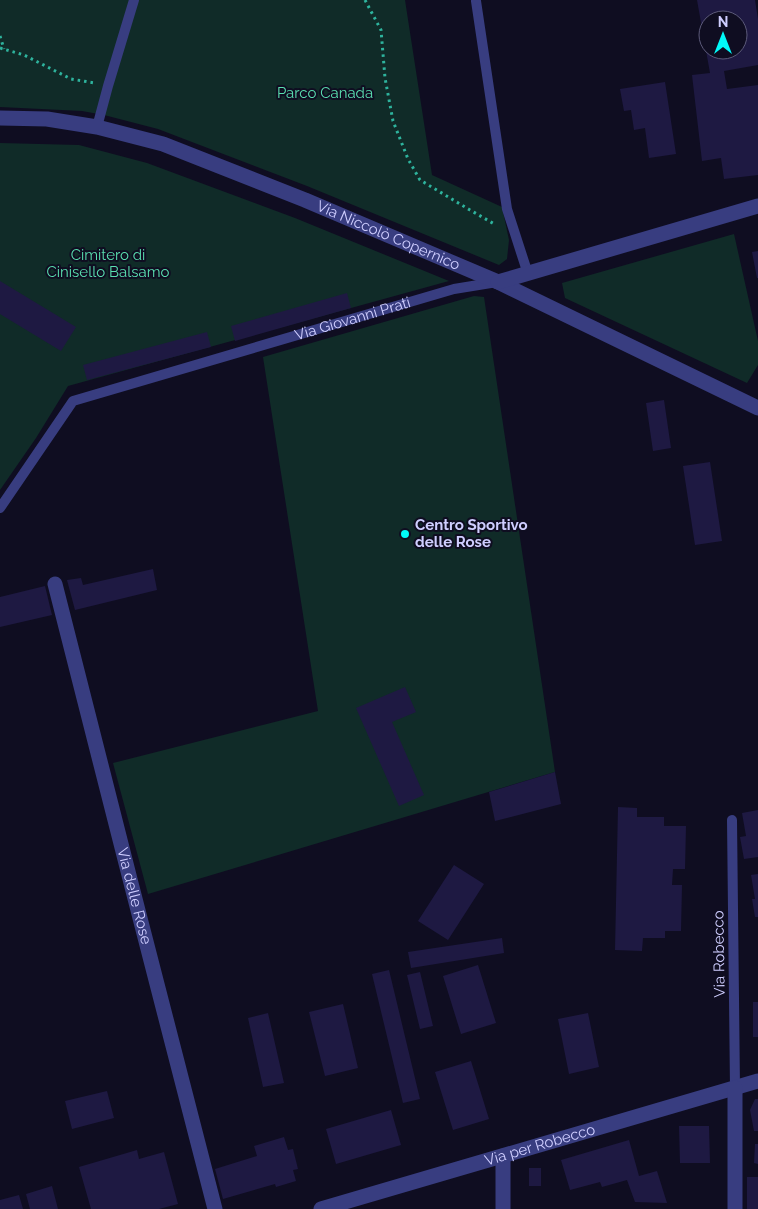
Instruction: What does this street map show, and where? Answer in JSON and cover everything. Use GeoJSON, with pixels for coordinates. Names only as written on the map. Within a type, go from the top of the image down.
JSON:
{"type":"FeatureCollection","features":[{"type":"Feature","properties":{"kind":"street","name":"Via Niccolò Copernico"},"geometry":{"type":"LineString","coordinates":[[0,118],[47,119],[98,127],[163,144],[305,200],[498,282],[758,408]]}},
{"type":"Feature","properties":{"kind":"street","name":"Via Giovanni Prati"},"geometry":{"type":"LineString","coordinates":[[498,282],[758,206]]}},
{"type":"Feature","properties":{"kind":"street","name":"Via delle Rose"},"geometry":{"type":"LineString","coordinates":[[55,584],[215,1209]]}},
{"type":"Feature","properties":{"kind":"street","name":"Via per Robecco"},"geometry":{"type":"LineString","coordinates":[[321,1209],[346,1206],[503,1156],[758,1081]]}},
{"type":"Feature","properties":{"kind":"street"},"geometry":{"type":"LineString","coordinates":[[735,1088],[735,1209]]}},
{"type":"Feature","properties":{"kind":"street"},"geometry":{"type":"LineString","coordinates":[[503,1156],[503,1209]]}},
{"type":"Feature","properties":{"kind":"lane"},"geometry":{"type":"LineString","coordinates":[[98,127],[108,86],[134,0]]}},
{"type":"Feature","properties":{"kind":"lane"},"geometry":{"type":"LineString","coordinates":[[476,1],[507,209],[528,274]]}},
{"type":"Feature","properties":{"kind":"lane","name":"Via Giovanni Prati"},"geometry":{"type":"LineString","coordinates":[[0,508],[73,401],[454,289],[498,282]]}},
{"type":"Feature","properties":{"kind":"lane","name":"Via Robecco"},"geometry":{"type":"LineString","coordinates":[[732,820],[735,1088]]}},
{"type":"Feature","properties":{"kind":"path"},"geometry":{"type":"LineString","coordinates":[[365,0],[381,30],[385,78],[393,121],[408,160],[420,180],[507,230],[518,242]]}},
{"type":"Feature","properties":{"kind":"path"},"geometry":{"type":"LineString","coordinates":[[0,36],[4,49]]}},
{"type":"Feature","properties":{"kind":"path"},"geometry":{"type":"LineString","coordinates":[[0,48],[24,55],[71,79],[108,86]]}},
{"type":"Feature","properties":{"kind":"green space","name":"Parco Canada"},"geometry":{"type":"Polygon","coordinates":[[[0,0],[405,0],[432,175],[502,207],[509,240],[507,259],[499,265],[307,186],[158,129],[82,111],[0,107],[0,0]]]}},
{"type":"Feature","properties":{"kind":"green space","name":"Cimitero di Cinisello Balsamo"},"geometry":{"type":"Polygon","coordinates":[[[0,143],[79,145],[147,163],[295,218],[449,281],[68,386],[36,438],[0,490],[0,143]]]}},
{"type":"Feature","properties":{"kind":"green space"},"geometry":{"type":"Polygon","coordinates":[[[734,234],[758,341],[758,365],[747,383],[565,298],[562,283],[734,234]]]}},
{"type":"Feature","properties":{"kind":"green space","name":"Centro Sportivo delle Rose"},"geometry":{"type":"Polygon","coordinates":[[[474,296],[484,297],[555,772],[148,894],[113,763],[318,711],[263,357],[474,296]]]}},
{"type":"Feature","properties":{"kind":"building"},"geometry":{"type":"Polygon","coordinates":[[[697,0],[755,0],[758,19],[758,65],[724,71],[727,89],[758,85],[758,175],[724,179],[721,158],[702,161],[692,75],[710,73],[708,60],[748,60],[748,10],[699,10],[697,0]]]}},
{"type":"Feature","properties":{"kind":"building"},"geometry":{"type":"Polygon","coordinates":[[[665,82],[676,154],[649,158],[645,128],[634,130],[631,110],[624,111],[620,89],[665,82]]]}},
{"type":"Feature","properties":{"kind":"building"},"geometry":{"type":"Polygon","coordinates":[[[758,251],[758,278],[757,278],[752,252],[758,251]]]}},
{"type":"Feature","properties":{"kind":"building"},"geometry":{"type":"Polygon","coordinates":[[[0,281],[76,327],[61,351],[0,314],[0,281]]]}},
{"type":"Feature","properties":{"kind":"building"},"geometry":{"type":"Polygon","coordinates":[[[347,293],[351,308],[235,341],[231,326],[347,293]]]}},
{"type":"Feature","properties":{"kind":"building"},"geometry":{"type":"Polygon","coordinates":[[[207,332],[211,347],[87,380],[83,365],[207,332]]]}},
{"type":"Feature","properties":{"kind":"building"},"geometry":{"type":"Polygon","coordinates":[[[664,400],[671,448],[653,451],[646,403],[664,400]]]}},
{"type":"Feature","properties":{"kind":"building"},"geometry":{"type":"Polygon","coordinates":[[[710,462],[722,541],[695,545],[683,466],[710,462]]]}},
{"type":"Feature","properties":{"kind":"building"},"geometry":{"type":"Polygon","coordinates":[[[153,569],[157,590],[75,610],[67,580],[81,578],[83,585],[153,569]]]}},
{"type":"Feature","properties":{"kind":"building"},"geometry":{"type":"Polygon","coordinates":[[[45,586],[52,615],[0,627],[0,597],[45,586]]]}},
{"type":"Feature","properties":{"kind":"building"},"geometry":{"type":"Polygon","coordinates":[[[405,687],[416,712],[392,722],[424,795],[399,806],[356,708],[405,687]]]}},
{"type":"Feature","properties":{"kind":"building"},"geometry":{"type":"Polygon","coordinates":[[[555,772],[561,804],[495,821],[489,792],[555,772]]]}},
{"type":"Feature","properties":{"kind":"building"},"geometry":{"type":"Polygon","coordinates":[[[618,807],[637,808],[637,817],[664,817],[664,826],[686,826],[685,869],[673,869],[672,885],[682,885],[681,931],[665,931],[665,938],[643,938],[642,951],[615,950],[618,807]]]}},
{"type":"Feature","properties":{"kind":"building"},"geometry":{"type":"Polygon","coordinates":[[[758,810],[758,857],[744,859],[740,837],[746,836],[742,813],[758,810]]]}},
{"type":"Feature","properties":{"kind":"building"},"geometry":{"type":"Polygon","coordinates":[[[454,865],[484,884],[448,940],[418,921],[454,865]]]}},
{"type":"Feature","properties":{"kind":"building"},"geometry":{"type":"Polygon","coordinates":[[[758,874],[758,917],[755,917],[752,899],[755,899],[751,875],[758,874]]]}},
{"type":"Feature","properties":{"kind":"building"},"geometry":{"type":"Polygon","coordinates":[[[502,938],[504,953],[411,968],[408,952],[502,938]]]}},
{"type":"Feature","properties":{"kind":"building"},"geometry":{"type":"Polygon","coordinates":[[[478,965],[496,1023],[461,1034],[443,976],[478,965]]]}},
{"type":"Feature","properties":{"kind":"building"},"geometry":{"type":"Polygon","coordinates":[[[389,970],[420,1099],[403,1103],[372,974],[389,970]]]}},
{"type":"Feature","properties":{"kind":"building"},"geometry":{"type":"Polygon","coordinates":[[[420,972],[433,1026],[420,1029],[407,975],[420,972]]]}},
{"type":"Feature","properties":{"kind":"building"},"geometry":{"type":"Polygon","coordinates":[[[753,1002],[758,1002],[758,1037],[753,1037],[753,1002]]]}},
{"type":"Feature","properties":{"kind":"building"},"geometry":{"type":"Polygon","coordinates":[[[343,1004],[358,1068],[325,1076],[309,1012],[343,1004]]]}},
{"type":"Feature","properties":{"kind":"building"},"geometry":{"type":"Polygon","coordinates":[[[268,1013],[284,1083],[263,1087],[248,1018],[268,1013]]]}},
{"type":"Feature","properties":{"kind":"building"},"geometry":{"type":"Polygon","coordinates":[[[588,1013],[599,1067],[569,1074],[558,1019],[588,1013]]]}},
{"type":"Feature","properties":{"kind":"building"},"geometry":{"type":"Polygon","coordinates":[[[471,1061],[489,1119],[453,1130],[435,1072],[471,1061]]]}},
{"type":"Feature","properties":{"kind":"building"},"geometry":{"type":"Polygon","coordinates":[[[107,1091],[114,1118],[72,1129],[65,1101],[107,1091]]]}},
{"type":"Feature","properties":{"kind":"building"},"geometry":{"type":"Polygon","coordinates":[[[755,1099],[758,1099],[758,1131],[754,1131],[750,1110],[755,1099]]]}},
{"type":"Feature","properties":{"kind":"building"},"geometry":{"type":"Polygon","coordinates":[[[391,1110],[401,1145],[336,1164],[326,1129],[391,1110]]]}},
{"type":"Feature","properties":{"kind":"building"},"geometry":{"type":"Polygon","coordinates":[[[679,1126],[709,1126],[710,1163],[680,1163],[679,1126]]]}},
{"type":"Feature","properties":{"kind":"building"},"geometry":{"type":"Polygon","coordinates":[[[284,1137],[288,1150],[293,1149],[298,1169],[293,1170],[296,1181],[276,1187],[275,1184],[223,1199],[215,1169],[257,1156],[254,1146],[284,1137]]]}},
{"type":"Feature","properties":{"kind":"building"},"geometry":{"type":"Polygon","coordinates":[[[629,1140],[639,1176],[657,1171],[667,1203],[635,1202],[627,1180],[602,1187],[600,1182],[570,1190],[561,1160],[629,1140]]]}},
{"type":"Feature","properties":{"kind":"building"},"geometry":{"type":"Polygon","coordinates":[[[755,1144],[758,1144],[758,1164],[754,1163],[755,1144]]]}},
{"type":"Feature","properties":{"kind":"building"},"geometry":{"type":"Polygon","coordinates":[[[137,1150],[139,1159],[164,1152],[178,1204],[159,1209],[91,1209],[79,1167],[137,1150]]]}},
{"type":"Feature","properties":{"kind":"building"},"geometry":{"type":"Polygon","coordinates":[[[529,1168],[541,1168],[541,1186],[529,1186],[529,1168]]]}},
{"type":"Feature","properties":{"kind":"building"},"geometry":{"type":"Polygon","coordinates":[[[747,1177],[758,1177],[758,1209],[747,1209],[747,1177]]]}},
{"type":"Feature","properties":{"kind":"building"},"geometry":{"type":"Polygon","coordinates":[[[52,1186],[58,1209],[30,1209],[26,1194],[52,1186]]]}},
{"type":"Feature","properties":{"kind":"building"},"geometry":{"type":"Polygon","coordinates":[[[19,1195],[23,1209],[0,1209],[0,1200],[19,1195]]]}},
{"type":"Feature","properties":{"kind":"place","name":"Centro Sportivo delle Rose"},"geometry":{"type":"Point","coordinates":[405,534]}}]}
